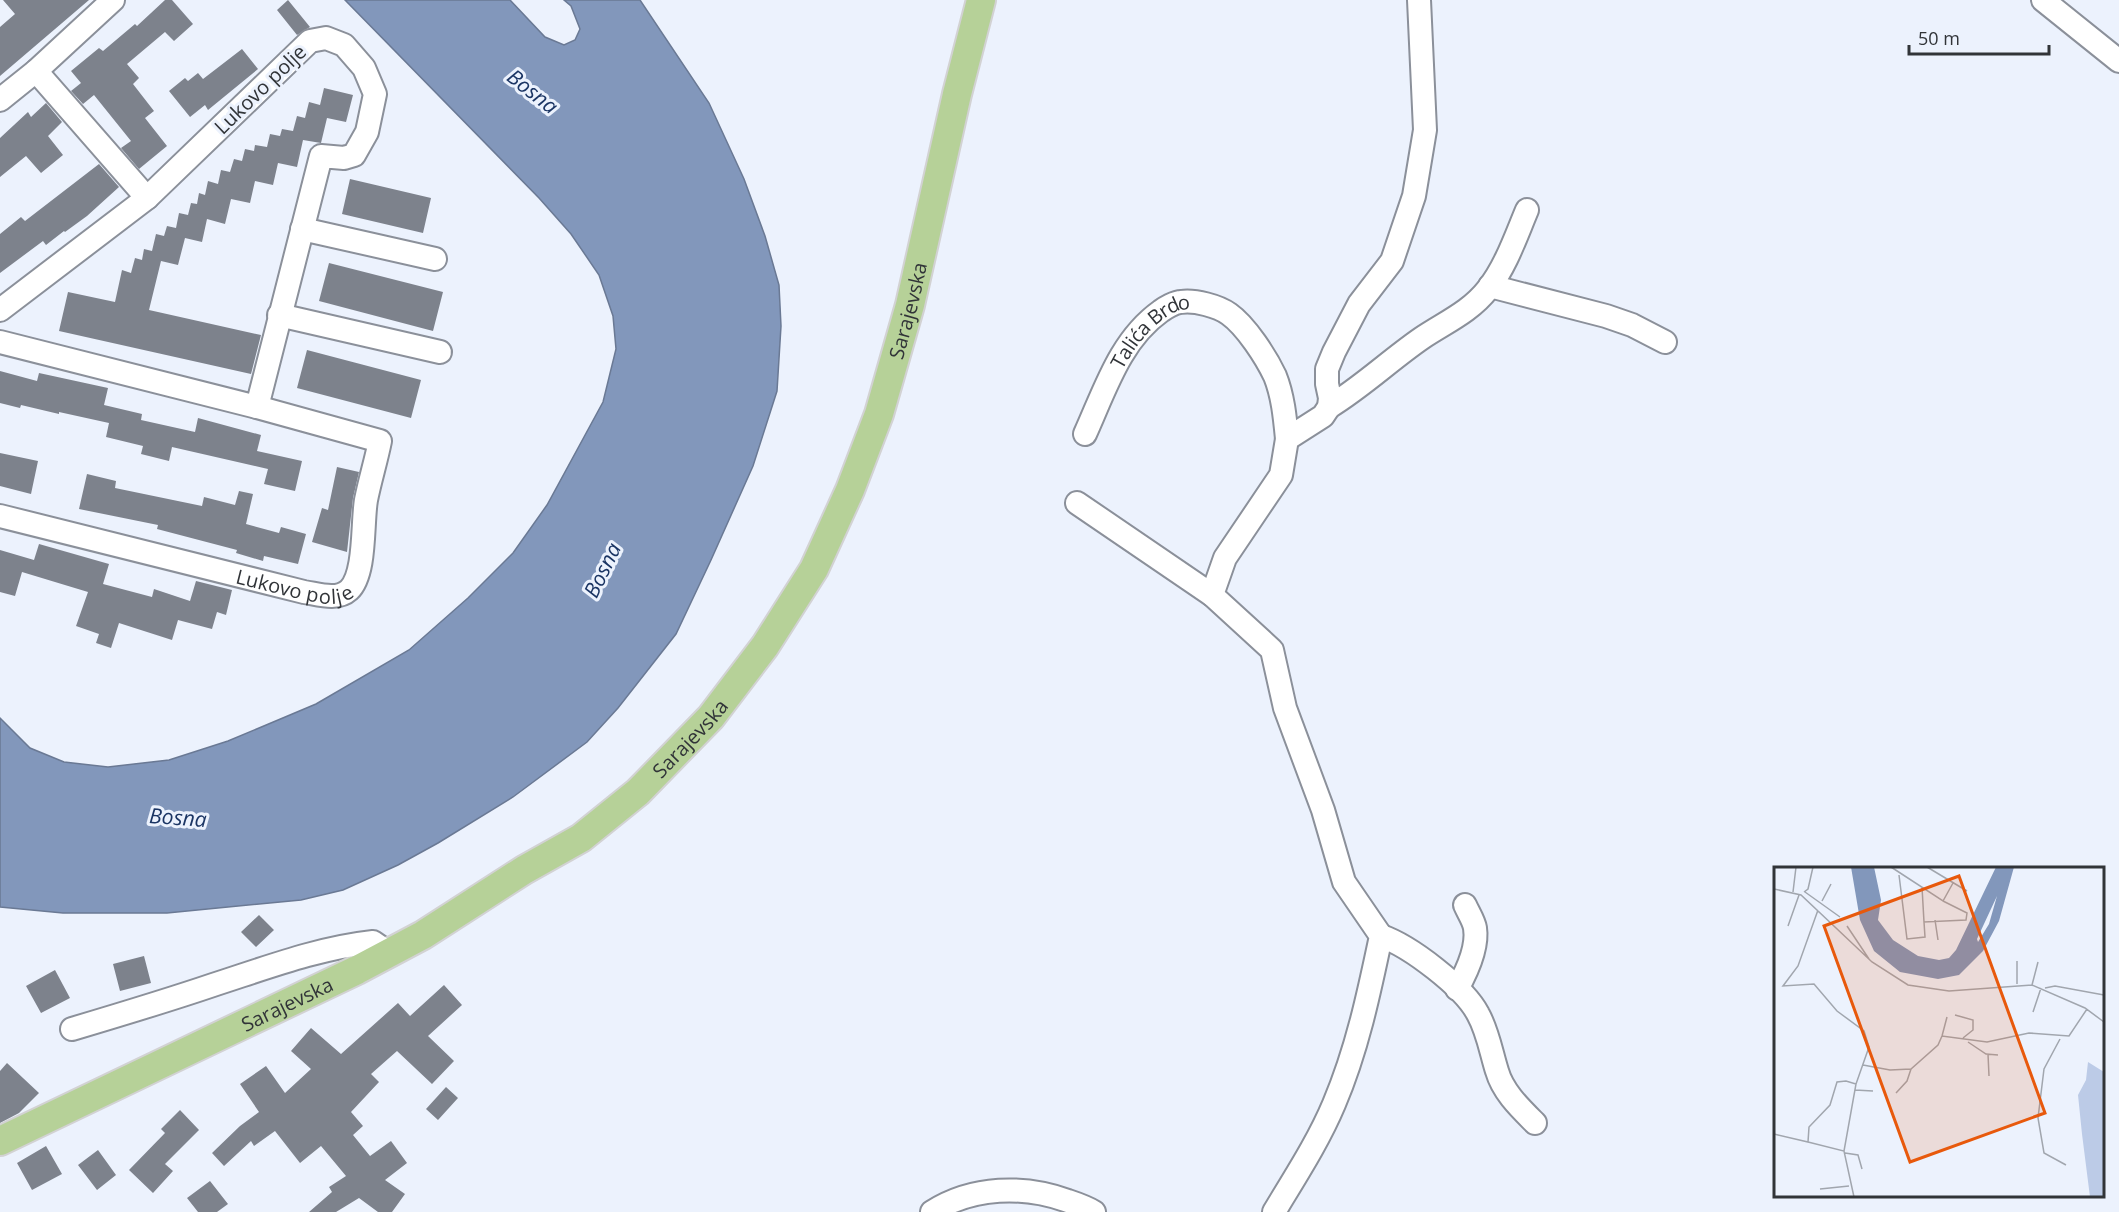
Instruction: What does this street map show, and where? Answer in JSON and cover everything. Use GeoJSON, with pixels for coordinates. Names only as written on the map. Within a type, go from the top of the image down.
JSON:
{"type":"FeatureCollection","features":[{"type":"Feature","properties":{"kind":"main road","name":"Sarajevska"},"geometry":{"type":"LineString","coordinates":[[0,1141],[346,976],[423,935],[524,870],[581,838],[638,792],[711,717],[765,646],[814,569],[850,490],[879,414],[910,305],[957,94],[981,0]]}},
{"type":"Feature","properties":{"kind":"street"},"geometry":{"type":"LineString","coordinates":[[0,100],[36,71],[113,0]]}},
{"type":"Feature","properties":{"kind":"street"},"geometry":{"type":"LineString","coordinates":[[1329,407],[1327,369],[1359,304],[1392,261],[1414,196],[1425,129],[1419,0]]}},
{"type":"Feature","properties":{"kind":"street"},"geometry":{"type":"LineString","coordinates":[[2043,0],[2119,61]]}},
{"type":"Feature","properties":{"kind":"street","name":"Lukovo polje"},"geometry":{"type":"LineString","coordinates":[[0,310],[147,198],[310,42],[326,38],[344,45],[364,68],[375,94],[367,132],[354,155],[344,158],[321,156],[257,407]]}},
{"type":"Feature","properties":{"kind":"street"},"geometry":{"type":"LineString","coordinates":[[36,71],[147,198]]}},
{"type":"Feature","properties":{"kind":"street"},"geometry":{"type":"LineString","coordinates":[[1287,439],[1323,416],[1329,407],[1373,377],[1421,339],[1465,313],[1490,286],[1505,260],[1527,210]]}},
{"type":"Feature","properties":{"kind":"street"},"geometry":{"type":"LineString","coordinates":[[302,229],[435,260]]}},
{"type":"Feature","properties":{"kind":"street"},"geometry":{"type":"LineString","coordinates":[[1490,286],[1606,316],[1632,325],[1665,342]]}},
{"type":"Feature","properties":{"kind":"street","name":"Talića Brdo"},"geometry":{"type":"LineString","coordinates":[[1085,434],[1122,352],[1161,310],[1181,302],[1205,304],[1229,314],[1250,335],[1275,376],[1284,409],[1287,439],[1281,476],[1225,558],[1212,595]]}},
{"type":"Feature","properties":{"kind":"street"},"geometry":{"type":"LineString","coordinates":[[279,315],[440,352]]}},
{"type":"Feature","properties":{"kind":"street","name":"Lukovo polje"},"geometry":{"type":"LineString","coordinates":[[0,342],[257,407],[380,441],[366,502],[356,582],[347,592],[332,597],[0,516]]}},
{"type":"Feature","properties":{"kind":"street"},"geometry":{"type":"LineString","coordinates":[[1077,503],[1212,595],[1272,650],[1285,708],[1323,810],[1344,882],[1381,936],[1399,944],[1443,975],[1469,1001],[1478,1013],[1491,1048],[1497,1074],[1514,1103],[1535,1123]]}},
{"type":"Feature","properties":{"kind":"street"},"geometry":{"type":"LineString","coordinates":[[1456,989],[1466,972],[1472,953],[1475,927],[1465,905]]}},
{"type":"Feature","properties":{"kind":"street"},"geometry":{"type":"LineString","coordinates":[[1274,1212],[1304,1164],[1334,1105],[1360,1032],[1381,936]]}},
{"type":"Feature","properties":{"kind":"street"},"geometry":{"type":"LineString","coordinates":[[72,1029],[306,954],[350,944],[373,942],[389,953]]}},
{"type":"Feature","properties":{"kind":"street"},"geometry":{"type":"LineString","coordinates":[[932,1212],[949,1201],[986,1192],[1021,1191],[1054,1196],[1094,1212]]}},
{"type":"Feature","properties":{"kind":"water","name":"Bosna"},"geometry":{"type":"Polygon","coordinates":[[[345,0],[510,0],[545,37],[564,45],[575,40],[580,29],[571,6],[564,0],[640,0],[709,103],[744,179],[765,236],[779,285],[781,326],[777,391],[753,466],[676,634],[618,708],[587,742],[513,797],[438,843],[398,865],[343,890],[301,900],[167,913],[63,913],[0,907],[0,718],[30,748],[64,762],[108,767],[169,760],[228,741],[316,704],[409,650],[468,598],[513,553],[547,505],[603,402],[616,349],[613,316],[599,275],[571,234],[539,198],[345,0]]]}},
{"type":"Feature","properties":{"kind":"building"},"geometry":{"type":"Polygon","coordinates":[[[3,0],[89,0],[0,76],[0,27],[15,14],[3,0]]]}},
{"type":"Feature","properties":{"kind":"building"},"geometry":{"type":"Polygon","coordinates":[[[165,0],[172,0],[193,24],[174,41],[165,32],[127,64],[139,78],[133,84],[154,111],[145,118],[167,146],[139,169],[121,148],[131,141],[94,95],[83,104],[71,91],[81,83],[71,71],[99,48],[103,51],[135,24],[137,26],[165,0]]]}},
{"type":"Feature","properties":{"kind":"building"},"geometry":{"type":"Polygon","coordinates":[[[288,0],[310,27],[297,35],[277,10],[288,0]]]}},
{"type":"Feature","properties":{"kind":"building"},"geometry":{"type":"Polygon","coordinates":[[[242,49],[258,69],[208,110],[205,105],[190,117],[169,91],[185,78],[188,81],[198,73],[203,79],[242,49]]]}},
{"type":"Feature","properties":{"kind":"building"},"geometry":{"type":"Polygon","coordinates":[[[324,88],[353,95],[346,122],[327,118],[321,143],[303,140],[297,167],[278,163],[273,185],[255,181],[250,203],[231,199],[225,224],[207,219],[202,242],[185,238],[178,265],[161,261],[149,310],[261,335],[251,374],[59,331],[68,292],[115,302],[122,270],[131,273],[135,258],[142,260],[144,249],[152,251],[156,234],[164,236],[167,226],[176,228],[179,213],[188,215],[191,203],[197,204],[199,193],[205,195],[208,181],[218,184],[221,170],[230,172],[234,159],[242,161],[245,149],[254,151],[255,145],[267,147],[270,134],[280,136],[282,129],[293,131],[297,116],[305,118],[309,102],[320,105],[324,88]]]}},
{"type":"Feature","properties":{"kind":"building"},"geometry":{"type":"Polygon","coordinates":[[[46,103],[62,122],[48,136],[63,155],[41,173],[26,156],[0,177],[0,138],[28,112],[31,117],[46,103]]]}},
{"type":"Feature","properties":{"kind":"building"},"geometry":{"type":"Polygon","coordinates":[[[99,164],[119,187],[65,232],[46,245],[43,241],[0,273],[0,234],[21,217],[25,221],[99,164]]]}},
{"type":"Feature","properties":{"kind":"building"},"geometry":{"type":"Polygon","coordinates":[[[350,179],[431,198],[423,233],[342,214],[350,179]]]}},
{"type":"Feature","properties":{"kind":"building"},"geometry":{"type":"Polygon","coordinates":[[[329,263],[443,292],[433,331],[319,301],[329,263]]]}},
{"type":"Feature","properties":{"kind":"building"},"geometry":{"type":"Polygon","coordinates":[[[307,350],[421,380],[411,418],[297,388],[307,350]]]}},
{"type":"Feature","properties":{"kind":"building"},"geometry":{"type":"Polygon","coordinates":[[[0,371],[37,381],[39,373],[108,388],[104,405],[142,414],[141,420],[195,432],[198,418],[261,435],[257,451],[302,461],[295,491],[264,484],[268,469],[172,447],[169,461],[141,454],[143,446],[106,437],[109,423],[21,405],[20,408],[0,403],[0,371]]]}},
{"type":"Feature","properties":{"kind":"building"},"geometry":{"type":"Polygon","coordinates":[[[0,453],[38,461],[31,494],[0,486],[0,453]]]}},
{"type":"Feature","properties":{"kind":"building"},"geometry":{"type":"Polygon","coordinates":[[[337,467],[359,472],[353,498],[347,552],[312,542],[322,508],[328,510],[337,467]]]}},
{"type":"Feature","properties":{"kind":"building"},"geometry":{"type":"Polygon","coordinates":[[[87,474],[116,481],[115,488],[202,506],[204,497],[235,505],[239,491],[253,494],[246,524],[279,533],[281,527],[306,534],[298,564],[264,556],[263,561],[236,553],[237,550],[157,529],[158,525],[79,509],[87,474]]]}},
{"type":"Feature","properties":{"kind":"building"},"geometry":{"type":"Polygon","coordinates":[[[39,544],[109,564],[103,584],[152,597],[154,589],[190,601],[196,581],[232,590],[226,615],[217,612],[212,629],[178,620],[172,640],[119,623],[111,648],[96,643],[99,634],[76,626],[88,592],[22,572],[15,596],[0,592],[0,550],[34,560],[39,544]]]}},
{"type":"Feature","properties":{"kind":"building"},"geometry":{"type":"Polygon","coordinates":[[[259,915],[274,930],[256,947],[241,932],[259,915]]]}},
{"type":"Feature","properties":{"kind":"building"},"geometry":{"type":"Polygon","coordinates":[[[144,956],[151,983],[120,991],[113,964],[144,956]]]}},
{"type":"Feature","properties":{"kind":"building"},"geometry":{"type":"Polygon","coordinates":[[[55,970],[70,998],[41,1013],[26,986],[55,970]]]}},
{"type":"Feature","properties":{"kind":"building"},"geometry":{"type":"Polygon","coordinates":[[[444,985],[462,1005],[428,1036],[454,1061],[432,1084],[397,1051],[371,1074],[379,1082],[351,1112],[363,1126],[353,1135],[370,1156],[391,1141],[407,1163],[385,1180],[405,1194],[392,1212],[378,1212],[359,1198],[336,1212],[309,1212],[332,1192],[329,1187],[346,1176],[321,1146],[300,1163],[275,1131],[254,1146],[251,1141],[224,1166],[212,1153],[240,1126],[259,1112],[240,1084],[266,1066],[285,1093],[311,1069],[291,1051],[311,1028],[341,1054],[398,1003],[410,1016],[444,985]]]}},
{"type":"Feature","properties":{"kind":"building"},"geometry":{"type":"Polygon","coordinates":[[[7,1063],[39,1093],[19,1113],[0,1123],[0,1071],[7,1063]]]}},
{"type":"Feature","properties":{"kind":"building"},"geometry":{"type":"Polygon","coordinates":[[[446,1087],[458,1098],[438,1120],[426,1109],[446,1087]]]}},
{"type":"Feature","properties":{"kind":"building"},"geometry":{"type":"Polygon","coordinates":[[[180,1110],[199,1130],[165,1164],[173,1171],[153,1193],[129,1170],[165,1133],[161,1129],[180,1110]]]}},
{"type":"Feature","properties":{"kind":"building"},"geometry":{"type":"Polygon","coordinates":[[[46,1146],[62,1174],[32,1190],[17,1163],[46,1146]]]}},
{"type":"Feature","properties":{"kind":"building"},"geometry":{"type":"Polygon","coordinates":[[[98,1150],[116,1175],[97,1190],[78,1165],[98,1150]]]}},
{"type":"Feature","properties":{"kind":"building"},"geometry":{"type":"Polygon","coordinates":[[[210,1181],[228,1204],[217,1212],[198,1212],[187,1198],[210,1181]]]}}]}
